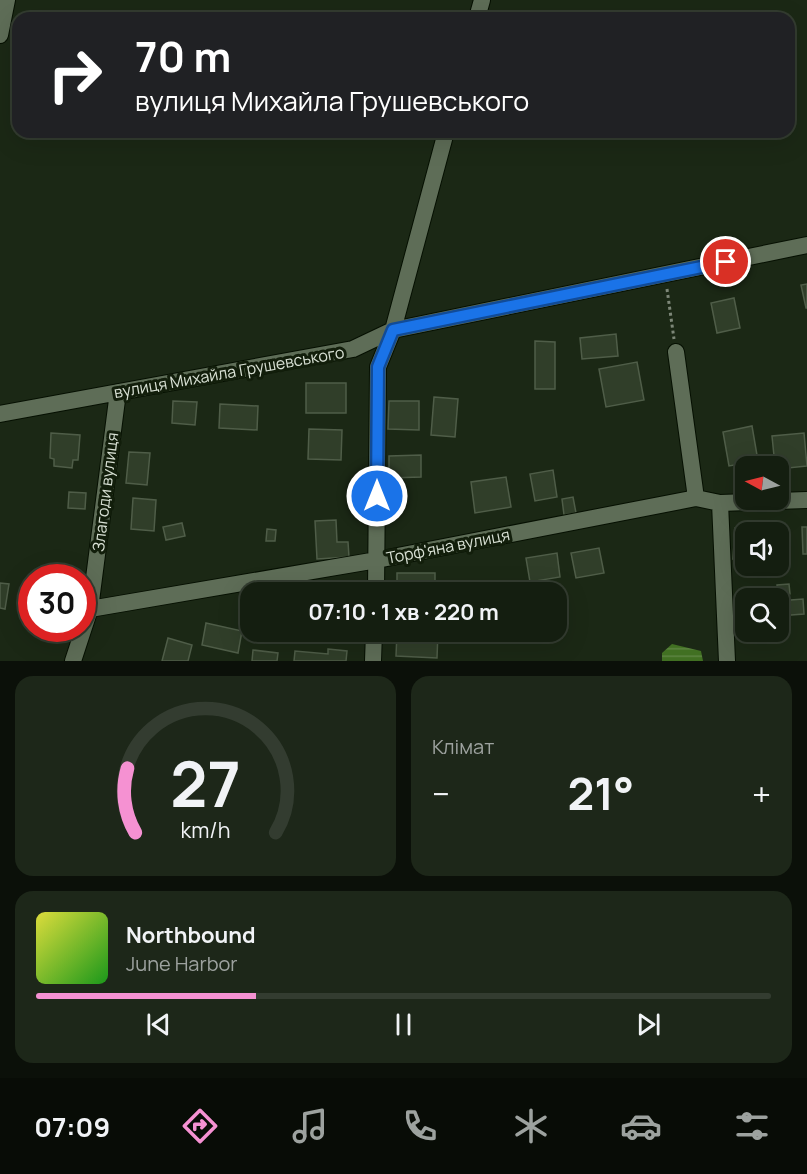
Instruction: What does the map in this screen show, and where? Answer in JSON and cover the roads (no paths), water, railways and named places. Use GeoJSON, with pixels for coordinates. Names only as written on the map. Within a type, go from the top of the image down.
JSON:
{"type":"FeatureCollection","features":[{"type":"Feature","properties":{"kind":"street"},"geometry":{"type":"LineString","coordinates":[[0,35],[8,0]]}},
{"type":"Feature","properties":{"kind":"street"},"geometry":{"type":"LineString","coordinates":[[376,582],[378,367],[393,330],[444,138]]}},
{"type":"Feature","properties":{"kind":"street","name":"вулиця Михайла Грушевського"},"geometry":{"type":"LineString","coordinates":[[0,414],[353,349],[393,330],[807,245]]}},
{"type":"Feature","properties":{"kind":"street"},"geometry":{"type":"LineString","coordinates":[[676,352],[696,498]]}},
{"type":"Feature","properties":{"kind":"street","name":"Злагоди вулиця"},"geometry":{"type":"LineString","coordinates":[[96,564],[118,392]]}},
{"type":"Feature","properties":{"kind":"street","name":"Торф'яна вулиця"},"geometry":{"type":"LineString","coordinates":[[96,608],[377,560],[696,498],[720,504],[807,500]]}},
{"type":"Feature","properties":{"kind":"street"},"geometry":{"type":"LineString","coordinates":[[720,504],[727,661]]}},
{"type":"Feature","properties":{"kind":"street","name":"Злагоди вулиця"},"geometry":{"type":"LineString","coordinates":[[73,661],[79,642]]}},
{"type":"Feature","properties":{"kind":"street"},"geometry":{"type":"LineString","coordinates":[[373,661],[374,642]]}}]}
